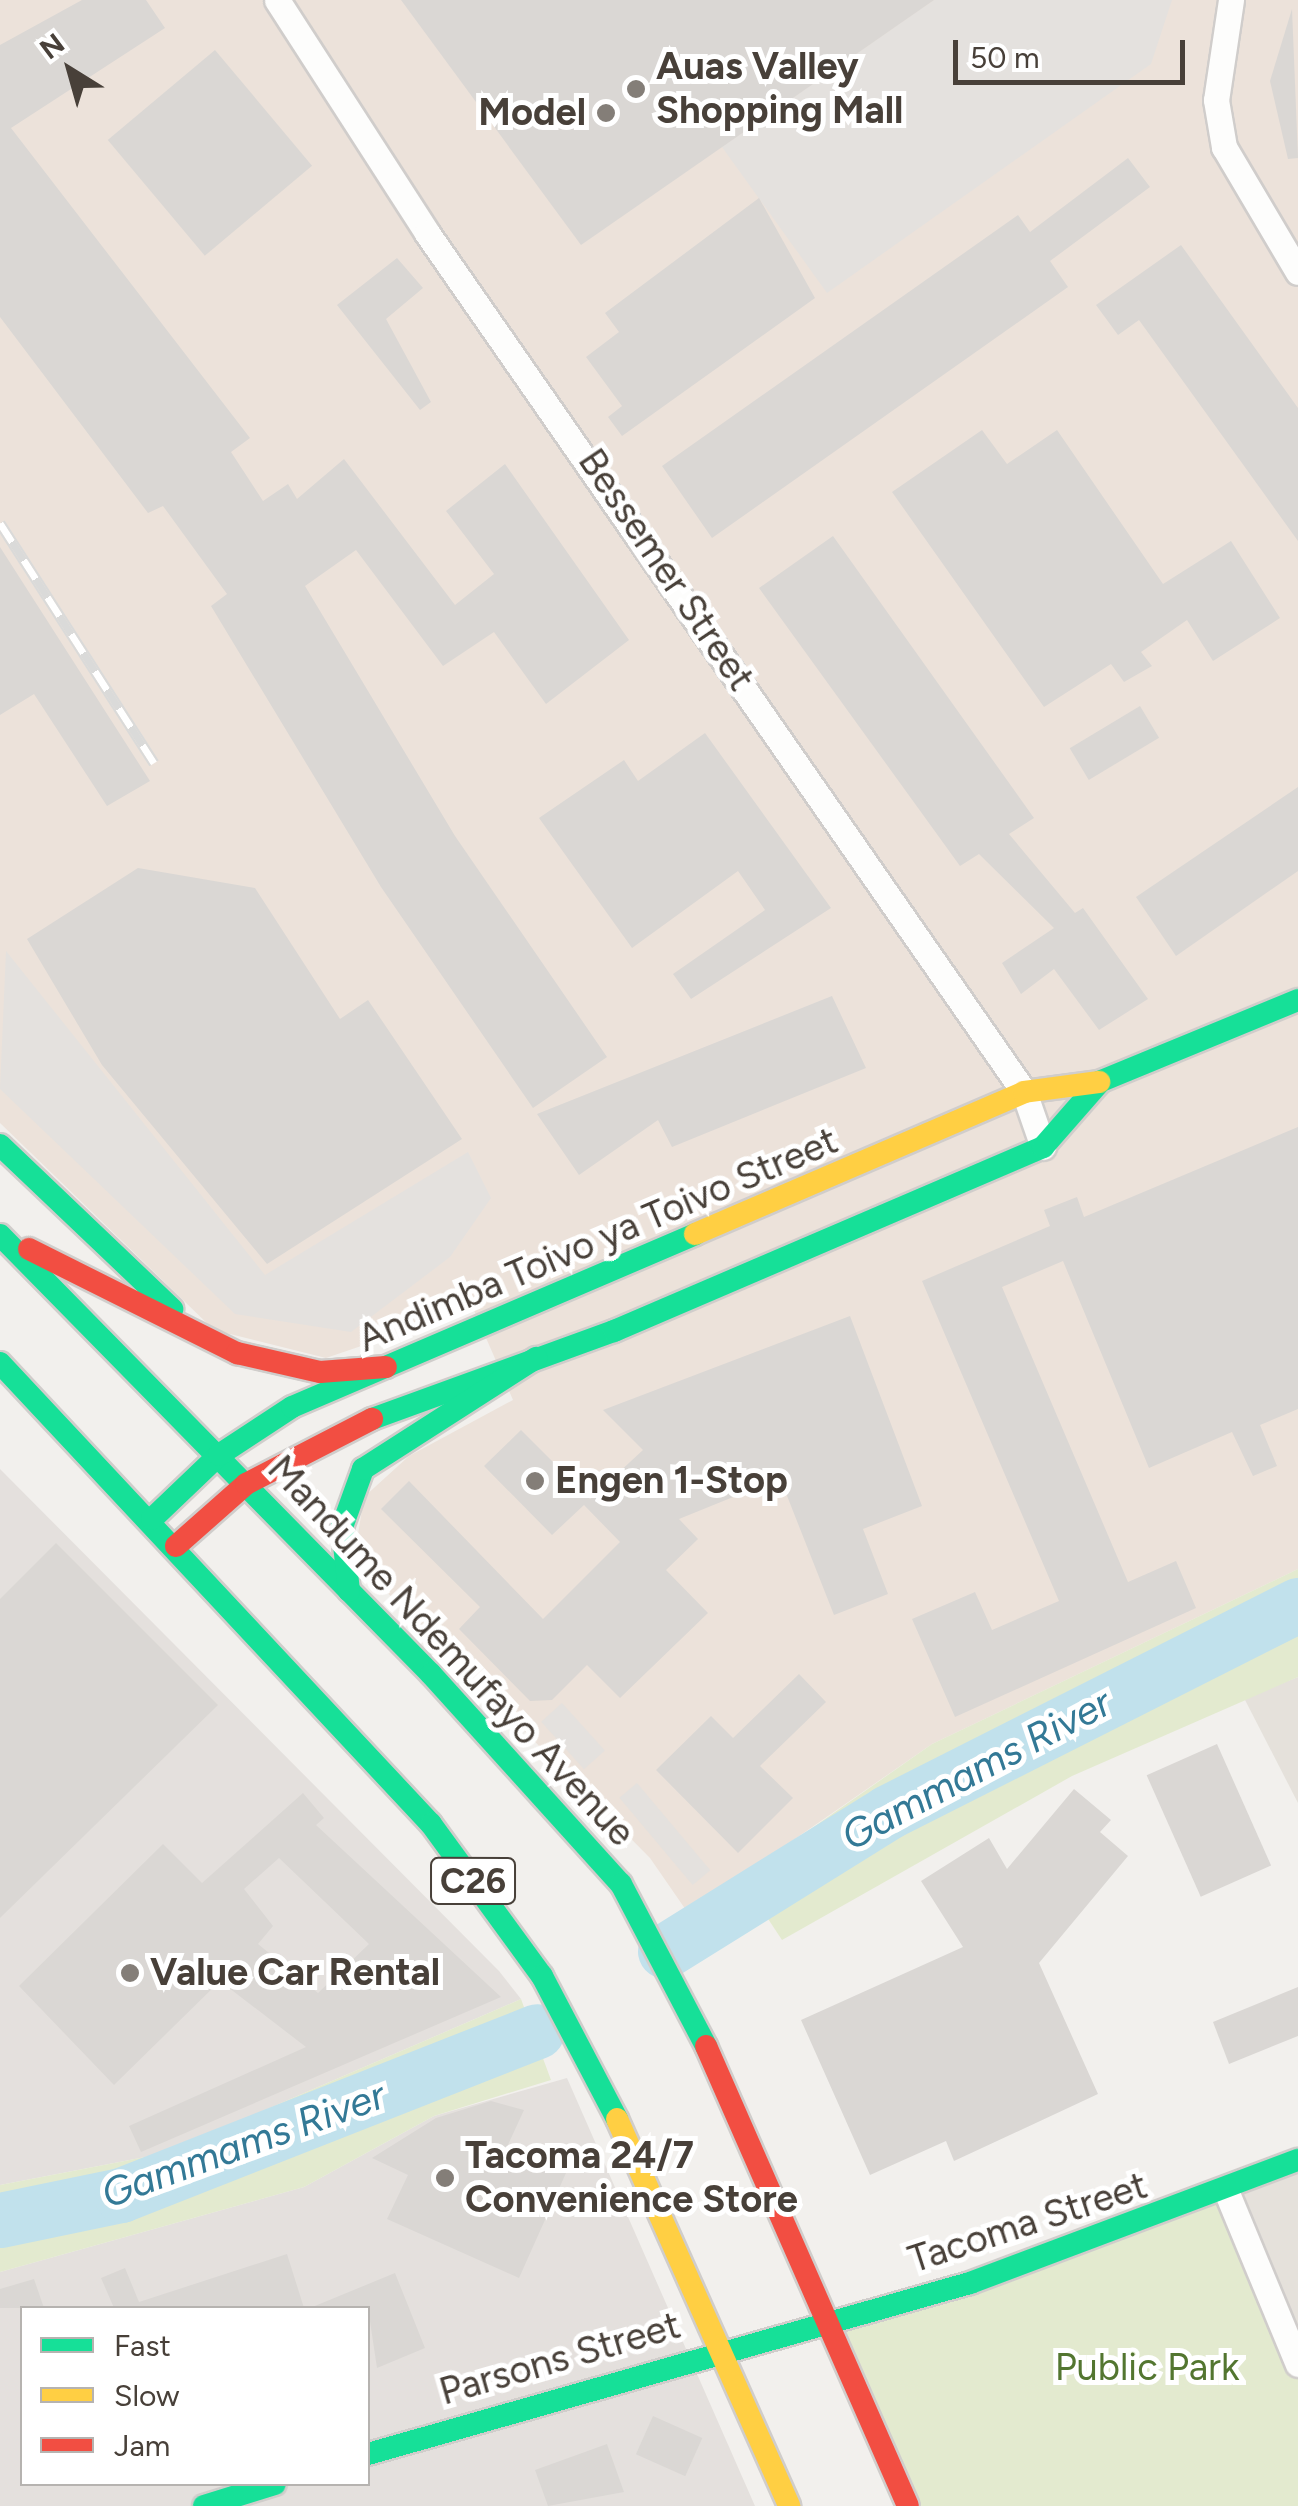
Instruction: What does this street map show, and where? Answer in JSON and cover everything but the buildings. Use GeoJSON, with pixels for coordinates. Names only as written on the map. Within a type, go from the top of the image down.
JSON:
{"type":"FeatureCollection","features":[{"type":"Feature","properties":{"kind":"main road","name":"Andimba Toivo ya Toivo Street"},"geometry":{"type":"LineString","coordinates":[[152,1519],[219,1455],[292,1407],[1024,1092],[1100,1082],[1298,1000]]}},
{"type":"Feature","properties":{"kind":"main road","name":"Andimba Toivo ya Toivo Street"},"geometry":{"type":"LineString","coordinates":[[176,1546],[246,1484],[326,1436],[536,1358],[1043,1147],[1100,1082]]}},
{"type":"Feature","properties":{"kind":"main road"},"geometry":{"type":"LineString","coordinates":[[0,1145],[200,1336]]}},
{"type":"Feature","properties":{"kind":"main road"},"geometry":{"type":"LineString","coordinates":[[0,1234],[200,1336],[274,1364],[386,1367]]}},
{"type":"Feature","properties":{"kind":"main road","name":"Mandume Ndemufayo Avenue"},"geometry":{"type":"LineString","coordinates":[[0,1234],[349,1591],[621,1884],[686,2000],[908,2506]]}},
{"type":"Feature","properties":{"kind":"main road"},"geometry":{"type":"LineString","coordinates":[[349,1591],[342,1527],[362,1470],[536,1358]]}},
{"type":"Feature","properties":{"kind":"main road","name":"C26"},"geometry":{"type":"LineString","coordinates":[[5,1374],[152,1519],[431,1824],[542,1976],[596,2072],[789,2506]]}},
{"type":"Feature","properties":{"kind":"main road","name":"Tacoma Street"},"geometry":{"type":"LineString","coordinates":[[774,2335],[970,2283],[1227,2193],[1298,2160]]}},
{"type":"Feature","properties":{"kind":"main road","name":"Parsons Street"},"geometry":{"type":"LineString","coordinates":[[370,2453],[774,2335]]}},
{"type":"Feature","properties":{"kind":"main road"},"geometry":{"type":"LineString","coordinates":[[204,2506],[269,2486]]}},
{"type":"Feature","properties":{"kind":"street","name":"Bessemer Street"},"geometry":{"type":"LineString","coordinates":[[277,0],[427,234],[1024,1092],[1043,1147]]}},
{"type":"Feature","properties":{"kind":"street"},"geometry":{"type":"LineString","coordinates":[[1231,0],[1216,100],[1224,147],[1298,272]]}},
{"type":"Feature","properties":{"kind":"street"},"geometry":{"type":"LineString","coordinates":[[1227,2193],[1298,2364]]}},
{"type":"Feature","properties":{"kind":"shaded area"},"geometry":{"type":"Polygon","coordinates":[[[0,0],[1298,0],[1298,1569],[932,1744],[688,1913],[650,1858],[354,1559],[364,1497],[409,1456],[513,1400],[473,1308],[326,1358],[214,1330],[0,1123],[0,0]]]}},
{"type":"Feature","properties":{"kind":"shaded area"},"geometry":{"type":"Polygon","coordinates":[[[934,0],[1172,0],[1151,64],[827,293],[722,147],[934,0]]]}},
{"type":"Feature","properties":{"kind":"shaded area"},"geometry":{"type":"Polygon","coordinates":[[[6,951],[265,1275],[468,1152],[491,1198],[450,1257],[351,1332],[235,1314],[0,1089],[6,951]]]}},
{"type":"Feature","properties":{"kind":"shaded area"},"geometry":{"type":"Polygon","coordinates":[[[0,1469],[499,1971],[521,1999],[166,2153],[0,2185],[0,1469]]]}},
{"type":"Feature","properties":{"kind":"shaded area"},"geometry":{"type":"Polygon","coordinates":[[[1298,1677],[1298,1803],[1244,1698],[1298,1677]]]}},
{"type":"Feature","properties":{"kind":"shaded area"},"geometry":{"type":"Polygon","coordinates":[[[562,1703],[605,1751],[584,1769],[541,1722],[562,1703]]]}},
{"type":"Feature","properties":{"kind":"shaded area"},"geometry":{"type":"Polygon","coordinates":[[[637,1783],[710,1870],[693,1885],[619,1798],[637,1783]]]}},
{"type":"Feature","properties":{"kind":"shaded area"},"geometry":{"type":"Polygon","coordinates":[[[567,2078],[755,2506],[0,2506],[0,2272],[304,2187],[434,2116],[567,2078]]]}},
{"type":"Feature","properties":{"kind":"shaded area"},"geometry":{"type":"Polygon","coordinates":[[[1298,2160],[1298,2364],[1227,2193],[1298,2160]]]}},
{"type":"Feature","properties":{"kind":"green space"},"geometry":{"type":"Polygon","coordinates":[[[1298,1569],[1298,1677],[1072,1776],[782,1940],[741,1878],[932,1744],[1298,1569]]]}},
{"type":"Feature","properties":{"kind":"green space"},"geometry":{"type":"Polygon","coordinates":[[[521,1999],[551,2080],[434,2116],[304,2187],[0,2272],[0,2185],[166,2153],[521,1999]]]}},
{"type":"Feature","properties":{"kind":"green space","name":"Public Park"},"geometry":{"type":"Polygon","coordinates":[[[1227,2193],[1298,2364],[1298,2506],[908,2506],[827,2322],[1227,2193]]]}},
{"type":"Feature","properties":{"kind":"waterway","name":"Gammams River"},"geometry":{"type":"LineString","coordinates":[[665,1951],[888,1812],[1298,1605]]}},
{"type":"Feature","properties":{"kind":"waterway","name":"Gammams River"},"geometry":{"type":"LineString","coordinates":[[0,2220],[121,2195],[537,2031]]}},
{"type":"Feature","properties":{"kind":"railway"},"geometry":{"type":"LineString","coordinates":[[0,523],[154,763]]}},
{"type":"Feature","properties":{"kind":"traffic: fast"},"geometry":{"type":"LineString","coordinates":[[1099,1082],[1298,1000]]}},
{"type":"Feature","properties":{"kind":"traffic: fast"},"geometry":{"type":"LineString","coordinates":[[372,1419],[614,1331],[1043,1147],[1100,1082]]}},
{"type":"Feature","properties":{"kind":"traffic: fast"},"geometry":{"type":"LineString","coordinates":[[0,1145],[172,1309]]}},
{"type":"Feature","properties":{"kind":"traffic: fast"},"geometry":{"type":"LineString","coordinates":[[152,1519],[219,1455],[292,1407],[695,1234]]}},
{"type":"Feature","properties":{"kind":"traffic: fast"},"geometry":{"type":"LineString","coordinates":[[0,1235],[431,1674],[621,1884],[706,2046]]}},
{"type":"Feature","properties":{"kind":"traffic: fast"},"geometry":{"type":"LineString","coordinates":[[349,1591],[342,1527],[363,1469],[536,1358]]}},
{"type":"Feature","properties":{"kind":"traffic: fast"},"geometry":{"type":"LineString","coordinates":[[0,1363],[431,1824],[542,1976],[617,2119]]}},
{"type":"Feature","properties":{"kind":"traffic: fast"},"geometry":{"type":"LineString","coordinates":[[370,2453],[970,2283],[1298,2160]]}},
{"type":"Feature","properties":{"kind":"traffic: fast"},"geometry":{"type":"LineString","coordinates":[[204,2506],[269,2486]]}},
{"type":"Feature","properties":{"kind":"traffic: slow"},"geometry":{"type":"LineString","coordinates":[[695,1234],[1024,1092],[1099,1082]]}},
{"type":"Feature","properties":{"kind":"traffic: slow"},"geometry":{"type":"LineString","coordinates":[[617,2119],[789,2506]]}},
{"type":"Feature","properties":{"kind":"traffic: jam"},"geometry":{"type":"LineString","coordinates":[[29,1249],[237,1353],[320,1372],[386,1367]]}},
{"type":"Feature","properties":{"kind":"traffic: jam"},"geometry":{"type":"LineString","coordinates":[[176,1546],[246,1484],[372,1419]]}},
{"type":"Feature","properties":{"kind":"traffic: jam"},"geometry":{"type":"LineString","coordinates":[[706,2046],[908,2506]]}},
{"type":"Feature","properties":{"kind":"place","name":"Auas Valley Shopping Mall"},"geometry":{"type":"Point","coordinates":[636,89]}},
{"type":"Feature","properties":{"kind":"place","name":"Model"},"geometry":{"type":"Point","coordinates":[606,113]}},
{"type":"Feature","properties":{"kind":"place","name":"Engen 1-Stop"},"geometry":{"type":"Point","coordinates":[535,1481]}},
{"type":"Feature","properties":{"kind":"place","name":"Value Car Rental"},"geometry":{"type":"Point","coordinates":[130,1973]}},
{"type":"Feature","properties":{"kind":"place","name":"Tacoma 24/7 Convenience Store"},"geometry":{"type":"Point","coordinates":[445,2178]}}]}
